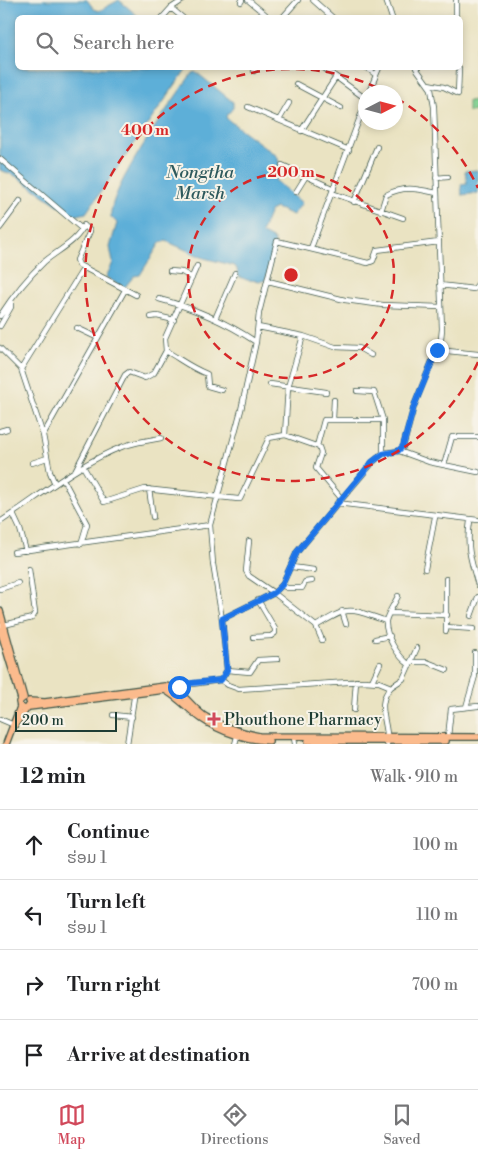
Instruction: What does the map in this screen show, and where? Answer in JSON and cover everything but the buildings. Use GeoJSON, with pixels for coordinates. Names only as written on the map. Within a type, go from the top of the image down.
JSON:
{"type":"FeatureCollection","features":[{"type":"Feature","properties":{"kind":"main road"},"geometry":{"type":"LineString","coordinates":[[0,611],[1,629],[25,704],[6,744]]}},
{"type":"Feature","properties":{"kind":"main road"},"geometry":{"type":"LineString","coordinates":[[25,704],[170,690],[202,720],[260,740],[388,741],[478,739]]}},
{"type":"Feature","properties":{"kind":"main road"},"geometry":{"type":"LineString","coordinates":[[388,741],[448,737],[478,739]]}},
{"type":"Feature","properties":{"kind":"street"},"geometry":{"type":"LineString","coordinates":[[165,15],[183,0]]}},
{"type":"Feature","properties":{"kind":"street"},"geometry":{"type":"LineString","coordinates":[[248,0],[265,14]]}},
{"type":"Feature","properties":{"kind":"street"},"geometry":{"type":"LineString","coordinates":[[285,15],[298,0]]}},
{"type":"Feature","properties":{"kind":"street"},"geometry":{"type":"LineString","coordinates":[[315,0],[330,15]]}},
{"type":"Feature","properties":{"kind":"street"},"geometry":{"type":"LineString","coordinates":[[386,0],[391,15]]}},
{"type":"Feature","properties":{"kind":"street"},"geometry":{"type":"LineString","coordinates":[[456,0],[456,15]]}},
{"type":"Feature","properties":{"kind":"street"},"geometry":{"type":"LineString","coordinates":[[171,8],[180,15]]}},
{"type":"Feature","properties":{"kind":"street"},"geometry":{"type":"LineString","coordinates":[[327,70],[358,94]]}},
{"type":"Feature","properties":{"kind":"street"},"geometry":{"type":"LineString","coordinates":[[370,70],[376,75]]}},
{"type":"Feature","properties":{"kind":"street"},"geometry":{"type":"LineString","coordinates":[[372,85],[379,70]]}},
{"type":"Feature","properties":{"kind":"street"},"geometry":{"type":"LineString","coordinates":[[398,451],[404,444],[414,406],[442,334],[433,94],[418,70]]}},
{"type":"Feature","properties":{"kind":"street"},"geometry":{"type":"LineString","coordinates":[[428,84],[444,87],[458,94],[459,70]]}},
{"type":"Feature","properties":{"kind":"street"},"geometry":{"type":"LineString","coordinates":[[301,131],[336,77]]}},
{"type":"Feature","properties":{"kind":"street"},"geometry":{"type":"LineString","coordinates":[[296,84],[341,108]]}},
{"type":"Feature","properties":{"kind":"street"},"geometry":{"type":"LineString","coordinates":[[279,120],[289,103]]}},
{"type":"Feature","properties":{"kind":"street"},"geometry":{"type":"LineString","coordinates":[[248,107],[348,150]]}},
{"type":"Feature","properties":{"kind":"street"},"geometry":{"type":"LineString","coordinates":[[311,248],[358,122]]}},
{"type":"Feature","properties":{"kind":"street"},"geometry":{"type":"LineString","coordinates":[[354,202],[377,146]]}},
{"type":"Feature","properties":{"kind":"street"},"geometry":{"type":"LineString","coordinates":[[0,159],[82,229]]}},
{"type":"Feature","properties":{"kind":"street"},"geometry":{"type":"LineString","coordinates":[[282,165],[354,202],[403,218]]}},
{"type":"Feature","properties":{"kind":"street"},"geometry":{"type":"LineString","coordinates":[[296,192],[306,176]]}},
{"type":"Feature","properties":{"kind":"street"},"geometry":{"type":"LineString","coordinates":[[436,178],[448,177]]}},
{"type":"Feature","properties":{"kind":"street"},"geometry":{"type":"LineString","coordinates":[[380,211],[386,195],[400,188],[415,188],[437,193]]}},
{"type":"Feature","properties":{"kind":"street"},"geometry":{"type":"LineString","coordinates":[[0,228],[20,201]]}},
{"type":"Feature","properties":{"kind":"street"},"geometry":{"type":"LineString","coordinates":[[0,316],[10,300],[44,263],[82,229],[84,225],[90,231],[77,260],[83,269],[136,295]]}},
{"type":"Feature","properties":{"kind":"street"},"geometry":{"type":"LineString","coordinates":[[221,680],[227,670],[222,619],[214,574],[210,525],[219,496],[256,342],[278,240],[368,263],[373,261],[377,250],[438,242]]}},
{"type":"Feature","properties":{"kind":"street"},"geometry":{"type":"LineString","coordinates":[[75,471],[125,375],[129,372],[149,377],[154,373],[166,350],[165,338],[182,304],[197,266]]}},
{"type":"Feature","properties":{"kind":"street"},"geometry":{"type":"LineString","coordinates":[[21,369],[83,269]]}},
{"type":"Feature","properties":{"kind":"street"},"geometry":{"type":"LineString","coordinates":[[170,271],[182,272],[192,278]]}},
{"type":"Feature","properties":{"kind":"street"},"geometry":{"type":"LineString","coordinates":[[215,319],[235,272]]}},
{"type":"Feature","properties":{"kind":"street"},"geometry":{"type":"LineString","coordinates":[[268,281],[345,300],[382,305],[442,307]]}},
{"type":"Feature","properties":{"kind":"street"},"geometry":{"type":"LineString","coordinates":[[440,285],[474,289],[478,284]]}},
{"type":"Feature","properties":{"kind":"street"},"geometry":{"type":"LineString","coordinates":[[43,435],[96,337],[125,290]]}},
{"type":"Feature","properties":{"kind":"street"},"geometry":{"type":"LineString","coordinates":[[159,299],[182,304],[215,319],[256,342]]}},
{"type":"Feature","properties":{"kind":"street"},"geometry":{"type":"LineString","coordinates":[[0,326],[11,307],[10,300]]}},
{"type":"Feature","properties":{"kind":"street"},"geometry":{"type":"LineString","coordinates":[[151,317],[157,316],[174,320]]}},
{"type":"Feature","properties":{"kind":"street"},"geometry":{"type":"LineString","coordinates":[[258,327],[303,336],[335,347],[359,348],[371,355]]}},
{"type":"Feature","properties":{"kind":"street"},"geometry":{"type":"LineString","coordinates":[[77,328],[96,337]]}},
{"type":"Feature","properties":{"kind":"street"},"geometry":{"type":"LineString","coordinates":[[285,436],[288,387],[303,336]]}},
{"type":"Feature","properties":{"kind":"street"},"geometry":{"type":"LineString","coordinates":[[0,348],[21,369],[43,435],[47,458],[55,484]]}},
{"type":"Feature","properties":{"kind":"street"},"geometry":{"type":"LineString","coordinates":[[166,350],[189,367],[206,374],[208,386],[222,390]]}},
{"type":"Feature","properties":{"kind":"street"},"geometry":{"type":"LineString","coordinates":[[437,350],[478,354]]}},
{"type":"Feature","properties":{"kind":"street"},"geometry":{"type":"LineString","coordinates":[[270,384],[326,392]]}},
{"type":"Feature","properties":{"kind":"street"},"geometry":{"type":"LineString","coordinates":[[357,390],[374,392],[383,420],[383,454]]}},
{"type":"Feature","properties":{"kind":"street"},"geometry":{"type":"LineString","coordinates":[[333,419],[334,400]]}},
{"type":"Feature","properties":{"kind":"street"},"geometry":{"type":"LineString","coordinates":[[317,446],[324,420],[383,420]]}},
{"type":"Feature","properties":{"kind":"street"},"geometry":{"type":"LineString","coordinates":[[0,432],[7,429]]}},
{"type":"Feature","properties":{"kind":"street"},"geometry":{"type":"LineString","coordinates":[[84,468],[104,502],[126,494],[149,489],[240,499],[269,438],[285,436],[317,446],[321,450],[316,468],[341,498]]}},
{"type":"Feature","properties":{"kind":"street"},"geometry":{"type":"LineString","coordinates":[[444,465],[452,437],[478,437]]}},
{"type":"Feature","properties":{"kind":"street"},"geometry":{"type":"LineString","coordinates":[[0,522],[75,471],[125,446],[161,438]]}},
{"type":"Feature","properties":{"kind":"street"},"geometry":{"type":"LineString","coordinates":[[222,619],[274,593],[282,585],[292,567],[297,552],[372,462],[383,454],[398,451],[444,465],[478,472]]}},
{"type":"Feature","properties":{"kind":"street"},"geometry":{"type":"LineString","coordinates":[[32,463],[47,458]]}},
{"type":"Feature","properties":{"kind":"street"},"geometry":{"type":"LineString","coordinates":[[64,479],[87,524],[81,544]]}},
{"type":"Feature","properties":{"kind":"street"},"geometry":{"type":"LineString","coordinates":[[149,489],[153,517]]}},
{"type":"Feature","properties":{"kind":"street"},"geometry":{"type":"LineString","coordinates":[[337,503],[470,521],[478,520]]}},
{"type":"Feature","properties":{"kind":"street"},"geometry":{"type":"LineString","coordinates":[[13,514],[20,528],[26,551]]}},
{"type":"Feature","properties":{"kind":"street"},"geometry":{"type":"LineString","coordinates":[[425,569],[435,516]]}},
{"type":"Feature","properties":{"kind":"street"},"geometry":{"type":"LineString","coordinates":[[470,521],[467,542],[468,552],[478,585]]}},
{"type":"Feature","properties":{"kind":"street"},"geometry":{"type":"LineString","coordinates":[[14,552],[210,525]]}},
{"type":"Feature","properties":{"kind":"street"},"geometry":{"type":"LineString","coordinates":[[250,542],[246,571],[249,576],[316,626],[322,640]]}},
{"type":"Feature","properties":{"kind":"street"},"geometry":{"type":"LineString","coordinates":[[292,567],[314,570]]}},
{"type":"Feature","properties":{"kind":"street"},"geometry":{"type":"LineString","coordinates":[[1,629],[32,618],[35,613],[29,569]]}},
{"type":"Feature","properties":{"kind":"street"},"geometry":{"type":"LineString","coordinates":[[446,579],[446,629],[473,629]]}},
{"type":"Feature","properties":{"kind":"street"},"geometry":{"type":"LineString","coordinates":[[282,585],[287,588],[302,588],[305,582],[312,581]]}},
{"type":"Feature","properties":{"kind":"street"},"geometry":{"type":"LineString","coordinates":[[0,589],[18,583]]}},
{"type":"Feature","properties":{"kind":"street"},"geometry":{"type":"LineString","coordinates":[[398,596],[386,621],[398,655],[411,664],[427,662],[447,670]]}},
{"type":"Feature","properties":{"kind":"street"},"geometry":{"type":"LineString","coordinates":[[471,616],[478,597]]}},
{"type":"Feature","properties":{"kind":"street"},"geometry":{"type":"LineString","coordinates":[[253,637],[272,636],[275,633],[275,629],[258,600]]}},
{"type":"Feature","properties":{"kind":"street"},"geometry":{"type":"LineString","coordinates":[[316,626],[342,611],[350,609],[386,621]]}},
{"type":"Feature","properties":{"kind":"street"},"geometry":{"type":"LineString","coordinates":[[342,611],[346,624]]}},
{"type":"Feature","properties":{"kind":"street"},"geometry":{"type":"LineString","coordinates":[[390,613],[447,615]]}},
{"type":"Feature","properties":{"kind":"street"},"geometry":{"type":"LineString","coordinates":[[376,639],[390,636]]}},
{"type":"Feature","properties":{"kind":"street"},"geometry":{"type":"LineString","coordinates":[[388,741],[383,708],[385,698],[391,687],[403,679],[417,648]]}},
{"type":"Feature","properties":{"kind":"street"},"geometry":{"type":"LineString","coordinates":[[466,707],[475,676],[475,653]]}},
{"type":"Feature","properties":{"kind":"street"},"geometry":{"type":"LineString","coordinates":[[227,670],[250,672],[257,661],[278,659]]}},
{"type":"Feature","properties":{"kind":"street"},"geometry":{"type":"LineString","coordinates":[[372,681],[380,664]]}},
{"type":"Feature","properties":{"kind":"street"},"geometry":{"type":"LineString","coordinates":[[170,690],[183,684],[221,680],[239,689],[356,681],[372,681],[391,687]]}},
{"type":"Feature","properties":{"kind":"street"},"geometry":{"type":"LineString","coordinates":[[354,710],[356,681]]}},
{"type":"Feature","properties":{"kind":"street"},"geometry":{"type":"LineString","coordinates":[[127,744],[135,692]]}},
{"type":"Feature","properties":{"kind":"street"},"geometry":{"type":"LineString","coordinates":[[448,737],[451,709],[478,706]]}},
{"type":"Feature","properties":{"kind":"street"},"geometry":{"type":"LineString","coordinates":[[113,716],[132,718]]}},
{"type":"Feature","properties":{"kind":"street"},"geometry":{"type":"LineString","coordinates":[[0,719],[13,727]]}},
{"type":"Feature","properties":{"kind":"street"},"geometry":{"type":"LineString","coordinates":[[235,744],[238,734]]}},
{"type":"Feature","properties":{"kind":"green space"},"geometry":{"type":"Polygon","coordinates":[[[475,47],[478,47],[478,111],[468,112],[468,101],[477,100],[475,47]]]}},
{"type":"Feature","properties":{"kind":"water","name":"Nongtha Marsh"},"geometry":{"type":"Polygon","coordinates":[[[0,0],[87,0],[94,9],[99,11],[119,0],[137,15],[15,15],[15,70],[186,70],[86,213],[74,216],[14,175],[0,170],[0,0]]]}},
{"type":"Feature","properties":{"kind":"water","name":"Nongtha Marsh"},"geometry":{"type":"Polygon","coordinates":[[[196,72],[233,102],[233,108],[226,116],[227,119],[277,156],[281,168],[275,180],[302,203],[293,215],[276,208],[270,211],[261,233],[274,240],[275,243],[264,281],[247,280],[238,276],[235,266],[204,258],[166,241],[160,243],[140,275],[134,276],[124,288],[106,277],[113,263],[110,247],[117,223],[111,217],[113,204],[119,187],[143,145],[192,73],[196,72]]]}},
{"type":"Feature","properties":{"kind":"water"},"geometry":{"type":"Polygon","coordinates":[[[478,170],[478,193],[462,195],[461,184],[467,183],[465,171],[478,170]]]}},
{"type":"Feature","properties":{"kind":"place","name":"Phouthone Pharmacy"},"geometry":{"type":"Point","coordinates":[214,719]}},
{"type":"Feature","properties":{"kind":"route"},"geometry":{"type":"LineString","coordinates":[[179,687],[183,684],[221,680],[225,676],[227,670],[222,619],[274,593],[282,585],[292,567],[297,552],[313,530],[372,462],[383,454],[401,449],[409,428],[414,406],[437,350]]}}]}
